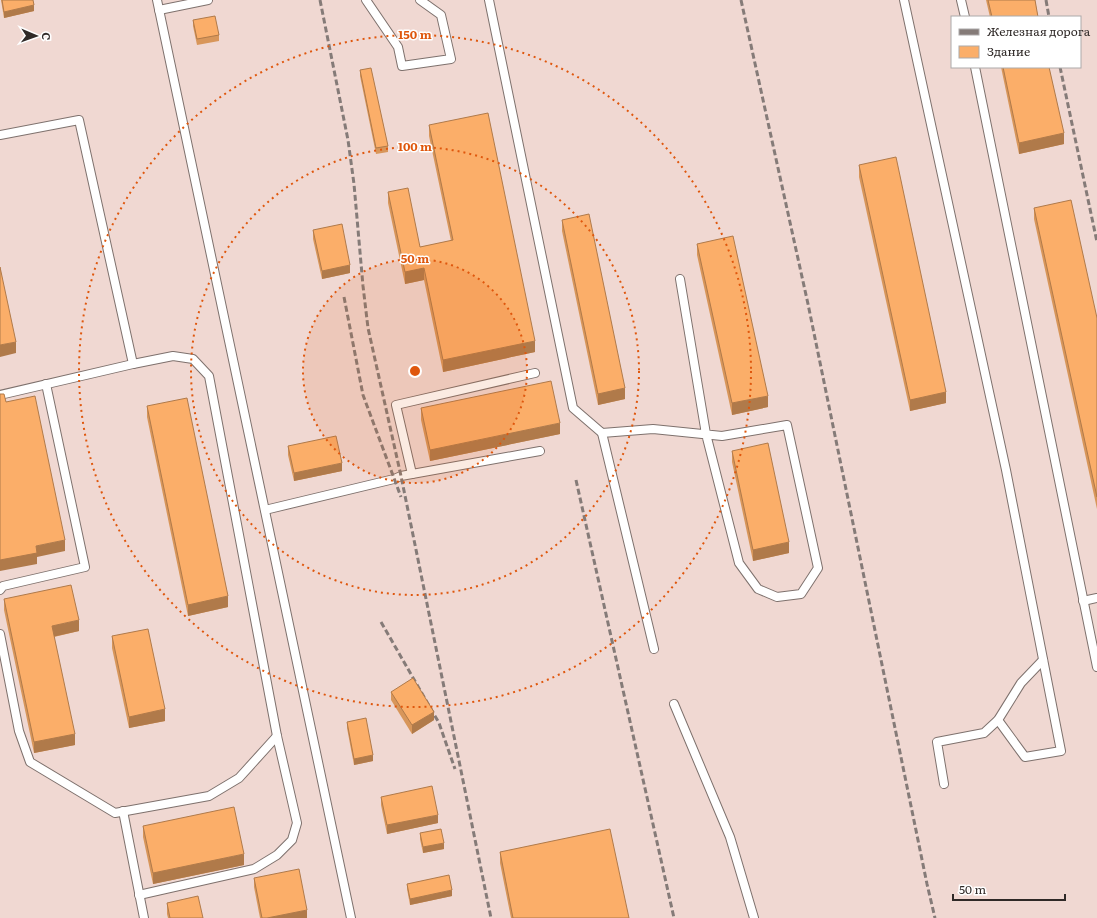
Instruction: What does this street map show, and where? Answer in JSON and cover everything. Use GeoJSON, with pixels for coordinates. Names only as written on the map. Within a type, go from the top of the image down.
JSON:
{"type":"FeatureCollection","features":[{"type":"Feature","properties":{"kind":"lane"},"geometry":{"type":"LineString","coordinates":[[157,0],[350,918]]}},
{"type":"Feature","properties":{"kind":"lane"},"geometry":{"type":"LineString","coordinates":[[159,10],[208,0]]}},
{"type":"Feature","properties":{"kind":"lane"},"geometry":{"type":"LineString","coordinates":[[366,0],[398,47],[402,66],[451,59],[441,15],[420,0]]}},
{"type":"Feature","properties":{"kind":"lane"},"geometry":{"type":"LineString","coordinates":[[489,0],[573,408],[602,433],[654,649]]}},
{"type":"Feature","properties":{"kind":"lane"},"geometry":{"type":"LineString","coordinates":[[904,0],[1006,470],[1061,751],[1025,757],[998,720]]}},
{"type":"Feature","properties":{"kind":"lane"},"geometry":{"type":"LineString","coordinates":[[961,0],[965,16]]}},
{"type":"Feature","properties":{"kind":"lane"},"geometry":{"type":"LineString","coordinates":[[975,68],[1097,667]]}},
{"type":"Feature","properties":{"kind":"lane"},"geometry":{"type":"LineString","coordinates":[[0,135],[79,120],[132,364]]}},
{"type":"Feature","properties":{"kind":"lane"},"geometry":{"type":"LineString","coordinates":[[602,433],[653,429],[706,434],[722,436],[787,425],[818,568],[801,594],[777,597],[758,589],[739,564],[706,434],[680,279]]}},
{"type":"Feature","properties":{"kind":"lane"},"geometry":{"type":"LineString","coordinates":[[0,395],[132,364],[173,356],[193,359],[209,376],[277,736],[296,824],[292,840],[277,855],[254,869],[139,895]]}},
{"type":"Feature","properties":{"kind":"lane"},"geometry":{"type":"LineString","coordinates":[[412,474],[396,405],[535,373]]}},
{"type":"Feature","properties":{"kind":"lane"},"geometry":{"type":"LineString","coordinates":[[0,590],[3,586],[86,567],[46,384]]}},
{"type":"Feature","properties":{"kind":"lane"},"geometry":{"type":"LineString","coordinates":[[265,510],[412,474],[540,451]]}},
{"type":"Feature","properties":{"kind":"lane"},"geometry":{"type":"LineString","coordinates":[[1083,601],[1097,598]]}},
{"type":"Feature","properties":{"kind":"lane"},"geometry":{"type":"LineString","coordinates":[[0,634],[19,731],[30,762],[115,813],[210,796],[239,778],[277,736]]}},
{"type":"Feature","properties":{"kind":"lane"},"geometry":{"type":"LineString","coordinates":[[944,784],[937,742],[984,733],[998,720],[1022,683],[1044,660]]}},
{"type":"Feature","properties":{"kind":"lane"},"geometry":{"type":"LineString","coordinates":[[674,704],[730,837],[754,918]]}},
{"type":"Feature","properties":{"kind":"lane"},"geometry":{"type":"LineString","coordinates":[[123,811],[144,918]]}},
{"type":"Feature","properties":{"kind":"shaded area"},"geometry":{"type":"Polygon","coordinates":[[[0,0],[1097,0],[1097,918],[0,918],[0,0]]]}},
{"type":"Feature","properties":{"kind":"building"},"geometry":{"type":"Polygon","coordinates":[[[2,0],[33,0],[34,5],[4,12],[2,0]]]}},
{"type":"Feature","properties":{"kind":"building"},"geometry":{"type":"Polygon","coordinates":[[[988,0],[1035,0],[1038,16],[992,16],[988,0]]]}},
{"type":"Feature","properties":{"kind":"building"},"geometry":{"type":"Polygon","coordinates":[[[215,16],[219,35],[197,39],[193,20],[215,16]]]}},
{"type":"Feature","properties":{"kind":"building"},"geometry":{"type":"Polygon","coordinates":[[[371,68],[388,146],[376,148],[360,70],[371,68]]]}},
{"type":"Feature","properties":{"kind":"building"},"geometry":{"type":"Polygon","coordinates":[[[1003,68],[1049,68],[1064,133],[1019,143],[1003,68]]]}},
{"type":"Feature","properties":{"kind":"building"},"geometry":{"type":"Polygon","coordinates":[[[488,113],[535,341],[443,360],[424,268],[405,272],[388,192],[408,188],[420,247],[453,240],[429,125],[488,113]]]}},
{"type":"Feature","properties":{"kind":"building"},"geometry":{"type":"Polygon","coordinates":[[[896,157],[946,392],[910,400],[859,165],[896,157]]]}},
{"type":"Feature","properties":{"kind":"building"},"geometry":{"type":"Polygon","coordinates":[[[1071,200],[1097,318],[1097,497],[1034,208],[1071,200]]]}},
{"type":"Feature","properties":{"kind":"building"},"geometry":{"type":"Polygon","coordinates":[[[589,214],[625,388],[598,394],[562,220],[589,214]]]}},
{"type":"Feature","properties":{"kind":"building"},"geometry":{"type":"Polygon","coordinates":[[[342,224],[350,265],[322,271],[313,230],[342,224]]]}},
{"type":"Feature","properties":{"kind":"building"},"geometry":{"type":"Polygon","coordinates":[[[733,236],[768,396],[732,403],[697,244],[733,236]]]}},
{"type":"Feature","properties":{"kind":"building"},"geometry":{"type":"Polygon","coordinates":[[[0,267],[16,342],[0,345],[0,267]]]}},
{"type":"Feature","properties":{"kind":"building"},"geometry":{"type":"Polygon","coordinates":[[[551,381],[560,423],[430,450],[421,408],[551,381]]]}},
{"type":"Feature","properties":{"kind":"building"},"geometry":{"type":"Polygon","coordinates":[[[0,394],[4,394],[6,402],[35,396],[65,540],[36,546],[37,553],[0,560],[0,394]]]}},
{"type":"Feature","properties":{"kind":"building"},"geometry":{"type":"Polygon","coordinates":[[[187,398],[228,596],[188,605],[147,406],[187,398]]]}},
{"type":"Feature","properties":{"kind":"building"},"geometry":{"type":"Polygon","coordinates":[[[336,436],[342,463],[294,473],[288,446],[336,436]]]}},
{"type":"Feature","properties":{"kind":"building"},"geometry":{"type":"Polygon","coordinates":[[[768,443],[789,542],[753,550],[732,451],[768,443]]]}},
{"type":"Feature","properties":{"kind":"building"},"geometry":{"type":"Polygon","coordinates":[[[71,585],[79,620],[52,626],[75,734],[34,742],[4,599],[71,585]]]}},
{"type":"Feature","properties":{"kind":"building"},"geometry":{"type":"Polygon","coordinates":[[[148,629],[165,709],[129,717],[112,636],[148,629]]]}},
{"type":"Feature","properties":{"kind":"building"},"geometry":{"type":"Polygon","coordinates":[[[413,678],[434,712],[412,725],[391,692],[413,678]]]}},
{"type":"Feature","properties":{"kind":"building"},"geometry":{"type":"Polygon","coordinates":[[[366,718],[373,755],[354,759],[347,722],[366,718]]]}},
{"type":"Feature","properties":{"kind":"building"},"geometry":{"type":"Polygon","coordinates":[[[432,786],[438,815],[387,825],[381,797],[432,786]]]}},
{"type":"Feature","properties":{"kind":"building"},"geometry":{"type":"Polygon","coordinates":[[[234,807],[244,854],[153,873],[143,826],[234,807]]]}},
{"type":"Feature","properties":{"kind":"building"},"geometry":{"type":"Polygon","coordinates":[[[441,829],[444,843],[423,847],[420,833],[441,829]]]}},
{"type":"Feature","properties":{"kind":"building"},"geometry":{"type":"Polygon","coordinates":[[[610,829],[629,918],[513,918],[500,852],[610,829]]]}},
{"type":"Feature","properties":{"kind":"building"},"geometry":{"type":"Polygon","coordinates":[[[299,869],[307,910],[262,918],[254,878],[299,869]]]}},
{"type":"Feature","properties":{"kind":"building"},"geometry":{"type":"Polygon","coordinates":[[[449,875],[452,890],[410,899],[407,884],[449,875]]]}},
{"type":"Feature","properties":{"kind":"building"},"geometry":{"type":"Polygon","coordinates":[[[198,896],[203,918],[170,918],[167,903],[198,896]]]}},
{"type":"Feature","properties":{"kind":"railway"},"geometry":{"type":"LineString","coordinates":[[320,0],[348,140],[354,184],[368,328],[401,476],[491,918]]}},
{"type":"Feature","properties":{"kind":"railway"},"geometry":{"type":"LineString","coordinates":[[741,0],[808,304],[935,918]]}},
{"type":"Feature","properties":{"kind":"railway"},"geometry":{"type":"LineString","coordinates":[[1046,0],[1049,16]]}},
{"type":"Feature","properties":{"kind":"railway"},"geometry":{"type":"LineString","coordinates":[[1060,68],[1097,242]]}},
{"type":"Feature","properties":{"kind":"railway"},"geometry":{"type":"LineString","coordinates":[[344,297],[363,395],[401,497]]}},
{"type":"Feature","properties":{"kind":"railway"},"geometry":{"type":"LineString","coordinates":[[576,480],[674,918]]}},
{"type":"Feature","properties":{"kind":"railway"},"geometry":{"type":"LineString","coordinates":[[381,622],[439,723],[455,769]]}}]}
